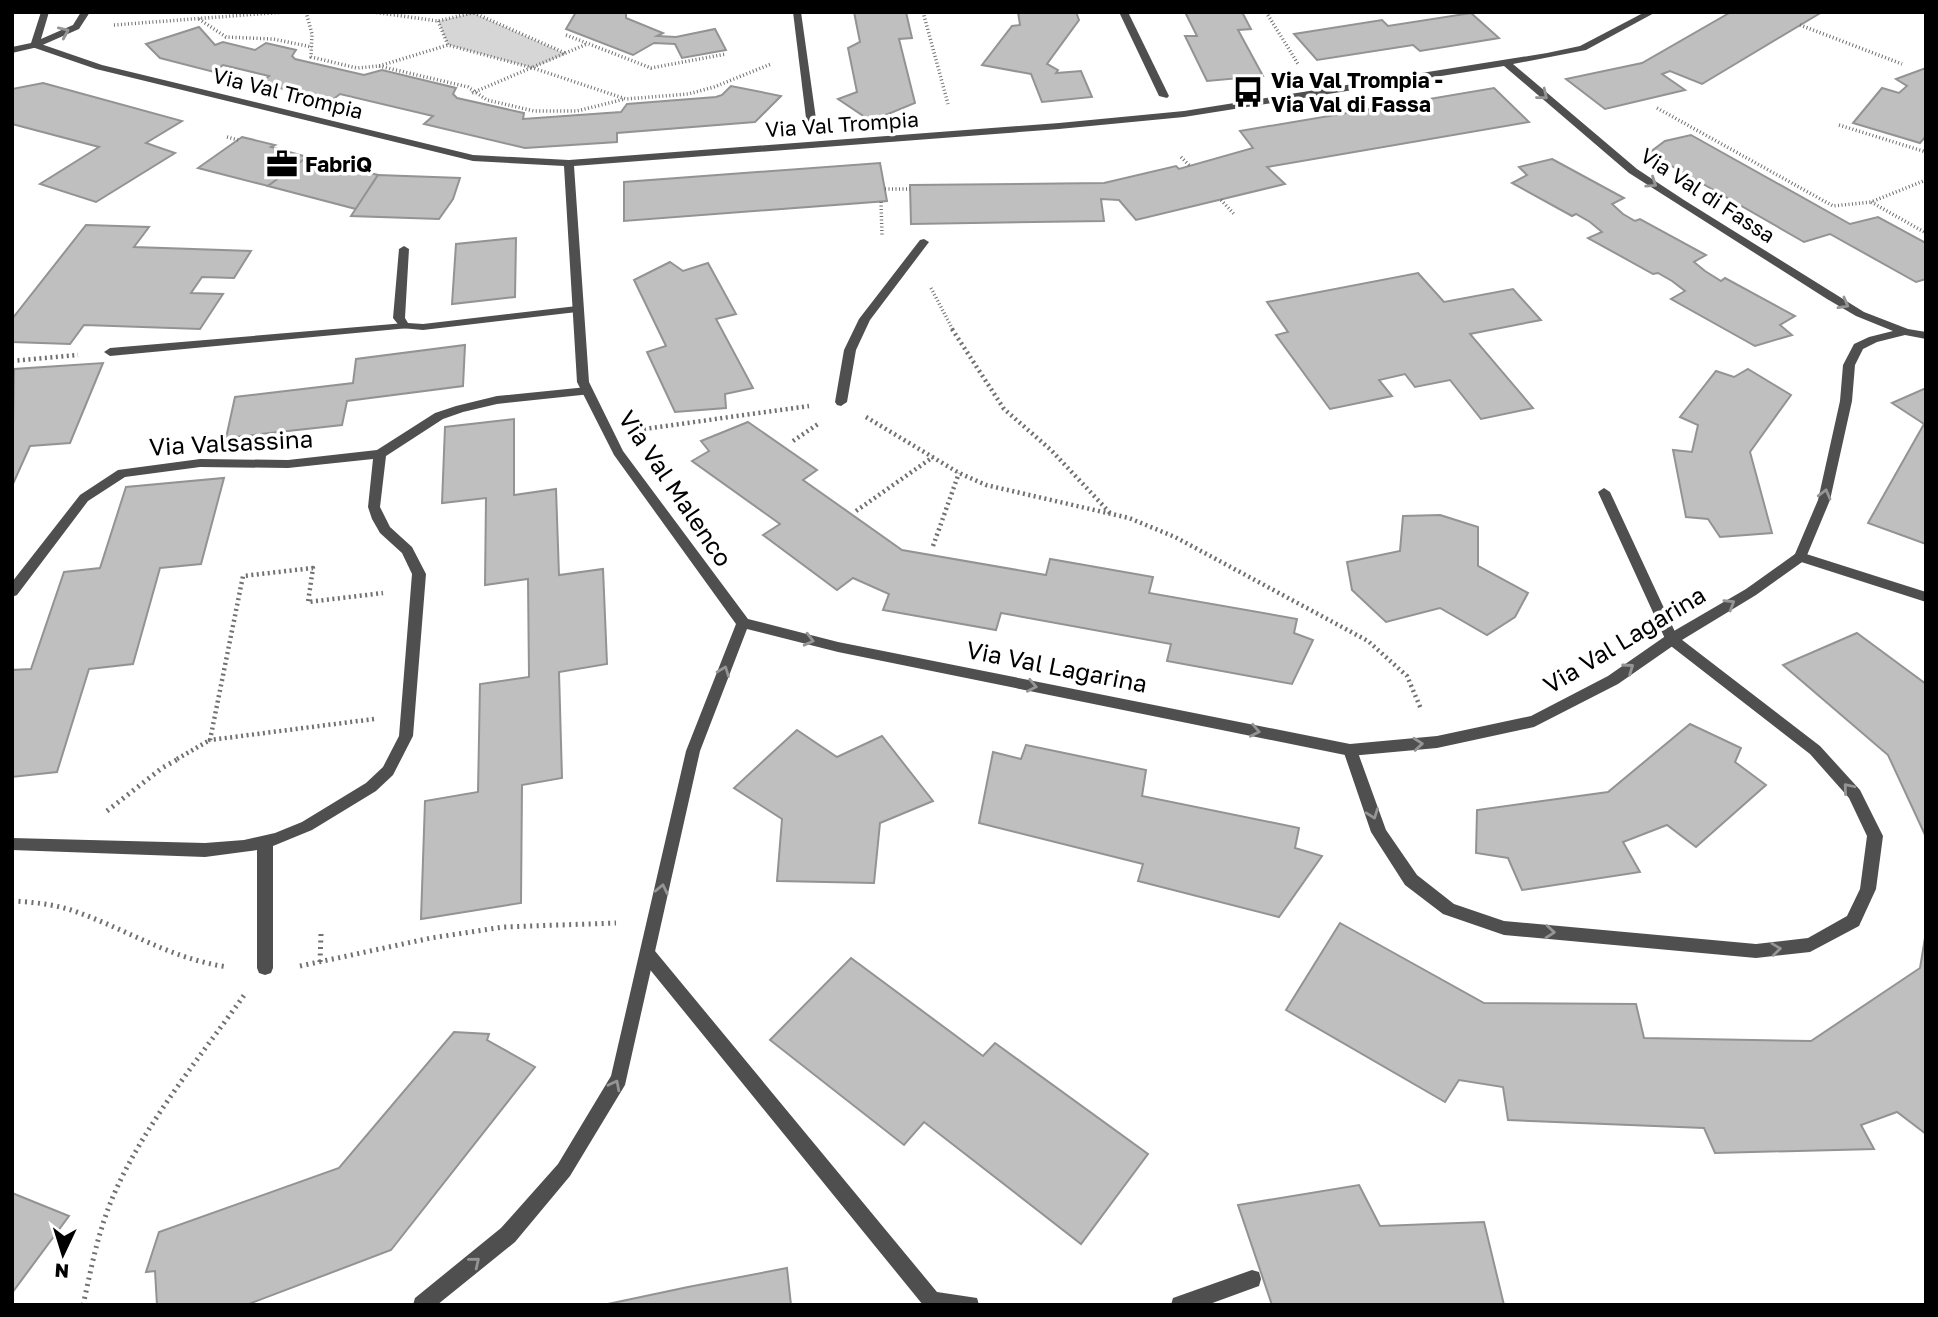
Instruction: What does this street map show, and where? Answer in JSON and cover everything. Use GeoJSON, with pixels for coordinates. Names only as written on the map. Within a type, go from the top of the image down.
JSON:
{"type":"FeatureCollection","features":[{"type":"Feature","properties":{"kind":"street"},"geometry":{"type":"LineString","coordinates":[[35,45],[45,12]]}},
{"type":"Feature","properties":{"kind":"street"},"geometry":{"type":"LineString","coordinates":[[12,50],[35,45],[76,27],[86,12]]}},
{"type":"Feature","properties":{"kind":"street"},"geometry":{"type":"LineString","coordinates":[[797,12],[812,126]]}},
{"type":"Feature","properties":{"kind":"street"},"geometry":{"type":"LineString","coordinates":[[1123,12],[1164,96]]}},
{"type":"Feature","properties":{"kind":"street","name":"Via Val Trompia"},"geometry":{"type":"LineString","coordinates":[[35,45],[99,67],[473,158],[569,163],[1184,114],[1507,64],[1583,48],[1652,12]]}},
{"type":"Feature","properties":{"kind":"street","name":"Via Val di Fassa"},"geometry":{"type":"LineString","coordinates":[[1507,64],[1633,171],[1831,297],[1860,314],[1905,332]]}},
{"type":"Feature","properties":{"kind":"street","name":"Via Val Malenco"},"geometry":{"type":"LineString","coordinates":[[569,163],[583,382],[618,452],[743,623]]}},
{"type":"Feature","properties":{"kind":"street"},"geometry":{"type":"LineString","coordinates":[[841,402],[850,350],[864,319],[924,242]]}},
{"type":"Feature","properties":{"kind":"street"},"geometry":{"type":"LineString","coordinates":[[404,248],[399,318],[405,326]]}},
{"type":"Feature","properties":{"kind":"street"},"geometry":{"type":"LineString","coordinates":[[110,352],[405,326],[423,327],[578,309]]}},
{"type":"Feature","properties":{"kind":"street"},"geometry":{"type":"LineString","coordinates":[[1926,336],[1905,332],[1873,339],[1858,347],[1849,365],[1846,401],[1824,500],[1800,557],[1926,597]]}},
{"type":"Feature","properties":{"kind":"street","name":"Via Valsassina"},"geometry":{"type":"LineString","coordinates":[[12,593],[84,498],[122,473],[200,463],[288,464],[380,454],[439,416],[460,409],[496,400],[587,391]]}},
{"type":"Feature","properties":{"kind":"street"},"geometry":{"type":"LineString","coordinates":[[12,844],[205,850],[265,841],[307,826],[371,788],[388,771],[399,754],[410,715],[419,588],[415,562],[407,550],[385,530],[374,507],[380,454]]}},
{"type":"Feature","properties":{"kind":"street"},"geometry":{"type":"LineString","coordinates":[[1350,750],[1379,832],[1411,880],[1449,909],[1504,928],[1756,951],[1810,944],[1853,921],[1868,889],[1875,835],[1855,794],[1815,750],[1672,639],[1604,492]]}},
{"type":"Feature","properties":{"kind":"street","name":"Via Val Lagarina"},"geometry":{"type":"LineString","coordinates":[[743,623],[838,647],[1350,750],[1437,742],[1534,720],[1613,680],[1672,639],[1751,592],[1800,557]]}},
{"type":"Feature","properties":{"kind":"street"},"geometry":{"type":"LineString","coordinates":[[422,1305],[508,1235],[565,1170],[619,1079],[649,956],[693,751],[743,623]]}},
{"type":"Feature","properties":{"kind":"street"},"geometry":{"type":"LineString","coordinates":[[265,841],[265,968]]}},
{"type":"Feature","properties":{"kind":"street"},"geometry":{"type":"LineString","coordinates":[[649,956],[932,1301],[970,1305]]}},
{"type":"Feature","properties":{"kind":"street"},"geometry":{"type":"LineString","coordinates":[[1180,1305],[1252,1279]]}},
{"type":"Feature","properties":{"kind":"path"},"geometry":{"type":"LineString","coordinates":[[114,24],[284,12]]}},
{"type":"Feature","properties":{"kind":"path"},"geometry":{"type":"LineString","coordinates":[[306,12],[311,22],[311,57],[357,68],[379,66],[448,45],[533,68],[626,99]]}},
{"type":"Feature","properties":{"kind":"path"},"geometry":{"type":"LineString","coordinates":[[373,12],[438,21],[474,13],[566,54]]}},
{"type":"Feature","properties":{"kind":"path"},"geometry":{"type":"LineString","coordinates":[[923,12],[951,115]]}},
{"type":"Feature","properties":{"kind":"path"},"geometry":{"type":"LineString","coordinates":[[1266,12],[1302,70]]}},
{"type":"Feature","properties":{"kind":"path"},"geometry":{"type":"LineString","coordinates":[[199,19],[219,35],[234,40],[267,38],[312,47]]}},
{"type":"Feature","properties":{"kind":"path"},"geometry":{"type":"LineString","coordinates":[[438,21],[448,45]]}},
{"type":"Feature","properties":{"kind":"path"},"geometry":{"type":"LineString","coordinates":[[1800,25],[1902,64]]}},
{"type":"Feature","properties":{"kind":"path"},"geometry":{"type":"LineString","coordinates":[[566,35],[650,68],[726,54]]}},
{"type":"Feature","properties":{"kind":"path"},"geometry":{"type":"LineString","coordinates":[[472,93],[589,44]]}},
{"type":"Feature","properties":{"kind":"path"},"geometry":{"type":"LineString","coordinates":[[379,66],[468,88],[476,98],[543,113],[592,110],[626,99],[688,94],[714,88],[803,50]]}},
{"type":"Feature","properties":{"kind":"path"},"geometry":{"type":"LineString","coordinates":[[1657,108],[1833,206],[1871,202],[1926,180]]}},
{"type":"Feature","properties":{"kind":"path"},"geometry":{"type":"LineString","coordinates":[[1839,125],[1926,152]]}},
{"type":"Feature","properties":{"kind":"path"},"geometry":{"type":"LineString","coordinates":[[227,137],[238,140]]}},
{"type":"Feature","properties":{"kind":"path"},"geometry":{"type":"LineString","coordinates":[[1181,157],[1190,166]]}},
{"type":"Feature","properties":{"kind":"path"},"geometry":{"type":"LineString","coordinates":[[885,190],[910,189]]}},
{"type":"Feature","properties":{"kind":"path"},"geometry":{"type":"LineString","coordinates":[[1221,200],[1234,214]]}},
{"type":"Feature","properties":{"kind":"path"},"geometry":{"type":"LineString","coordinates":[[881,202],[883,235]]}},
{"type":"Feature","properties":{"kind":"path"},"geometry":{"type":"LineString","coordinates":[[1871,202],[1926,233]]}},
{"type":"Feature","properties":{"kind":"path"},"geometry":{"type":"LineString","coordinates":[[906,267],[935,292],[961,346],[1004,409],[1051,450],[1112,514]]}},
{"type":"Feature","properties":{"kind":"path"},"geometry":{"type":"LineString","coordinates":[[12,361],[110,352]]}},
{"type":"Feature","properties":{"kind":"path"},"geometry":{"type":"LineString","coordinates":[[609,434],[841,402],[959,473],[986,485],[1153,526],[1368,640],[1407,676],[1437,742]]}},
{"type":"Feature","properties":{"kind":"path"},"geometry":{"type":"LineString","coordinates":[[856,511],[933,457]]}},
{"type":"Feature","properties":{"kind":"path"},"geometry":{"type":"LineString","coordinates":[[933,546],[959,473]]}},
{"type":"Feature","properties":{"kind":"path"},"geometry":{"type":"LineString","coordinates":[[210,740],[243,576],[313,568],[308,602],[419,588]]}},
{"type":"Feature","properties":{"kind":"path"},"geometry":{"type":"LineString","coordinates":[[58,846],[162,768],[210,740],[410,715]]}},
{"type":"Feature","properties":{"kind":"path"},"geometry":{"type":"LineString","coordinates":[[12,901],[69,909],[193,962],[265,968],[320,962],[431,938],[503,927],[655,922]]}},
{"type":"Feature","properties":{"kind":"path"},"geometry":{"type":"LineString","coordinates":[[320,962],[321,934]]}},
{"type":"Feature","properties":{"kind":"path"},"geometry":{"type":"LineString","coordinates":[[83,1305],[102,1225],[122,1180],[151,1127],[179,1085],[265,968]]}},
{"type":"Feature","properties":{"kind":"shaded area"},"geometry":{"type":"Polygon","coordinates":[[[473,13],[566,54],[533,68],[448,45],[438,21],[473,13]]]}},
{"type":"Feature","properties":{"kind":"building"},"geometry":{"type":"Polygon","coordinates":[[[576,12],[626,12],[626,18],[663,33],[657,36],[676,37],[715,29],[726,50],[682,58],[675,44],[654,43],[633,55],[566,29],[576,12]]]}},
{"type":"Feature","properties":{"kind":"building"},"geometry":{"type":"Polygon","coordinates":[[[854,12],[906,12],[912,38],[899,39],[915,103],[871,121],[838,99],[857,92],[848,48],[860,42],[854,12]]]}},
{"type":"Feature","properties":{"kind":"building"},"geometry":{"type":"Polygon","coordinates":[[[1018,12],[1076,12],[1079,20],[1047,64],[1058,70],[1056,73],[1081,71],[1092,97],[1042,102],[1031,74],[982,65],[1012,26],[1020,25],[1018,12]]]}},
{"type":"Feature","properties":{"kind":"building"},"geometry":{"type":"Polygon","coordinates":[[[1185,12],[1242,12],[1251,29],[1238,30],[1263,76],[1207,81],[1185,36],[1197,36],[1185,12]]]}},
{"type":"Feature","properties":{"kind":"building"},"geometry":{"type":"Polygon","coordinates":[[[1731,12],[1822,12],[1702,84],[1670,71],[1662,74],[1685,90],[1605,109],[1566,79],[1642,63],[1731,12]]]}},
{"type":"Feature","properties":{"kind":"building"},"geometry":{"type":"Polygon","coordinates":[[[1471,13],[1499,38],[1420,51],[1413,45],[1317,60],[1294,34],[1382,20],[1388,26],[1471,13]]]}},
{"type":"Feature","properties":{"kind":"building"},"geometry":{"type":"Polygon","coordinates":[[[199,27],[215,45],[223,42],[255,50],[266,43],[296,50],[292,56],[295,59],[364,75],[382,70],[456,88],[453,94],[457,98],[524,113],[523,119],[621,112],[627,104],[716,97],[731,86],[781,96],[755,122],[617,133],[617,142],[525,148],[424,124],[433,116],[340,94],[331,101],[260,83],[269,76],[223,65],[214,72],[160,58],[146,44],[199,27]]]}},
{"type":"Feature","properties":{"kind":"building"},"geometry":{"type":"Polygon","coordinates":[[[1926,68],[1926,136],[1920,143],[1853,123],[1882,88],[1899,93],[1907,86],[1896,79],[1926,68]]]}},
{"type":"Feature","properties":{"kind":"building"},"geometry":{"type":"Polygon","coordinates":[[[43,83],[182,121],[146,143],[175,153],[96,202],[40,184],[99,147],[12,124],[12,89],[43,83]]]}},
{"type":"Feature","properties":{"kind":"building"},"geometry":{"type":"Polygon","coordinates":[[[1494,88],[1529,122],[1267,167],[1285,184],[1136,220],[1119,200],[1101,199],[1104,221],[911,224],[910,185],[1104,183],[1176,166],[1179,169],[1253,148],[1240,131],[1494,88]]]}},
{"type":"Feature","properties":{"kind":"building"},"geometry":{"type":"Polygon","coordinates":[[[1691,135],[1850,224],[1878,217],[1926,243],[1926,279],[1916,282],[1830,234],[1804,242],[1649,153],[1665,141],[1691,135]]]}},
{"type":"Feature","properties":{"kind":"building"},"geometry":{"type":"Polygon","coordinates":[[[242,137],[307,157],[268,186],[198,168],[242,137]]]}},
{"type":"Feature","properties":{"kind":"building"},"geometry":{"type":"Polygon","coordinates":[[[307,157],[378,175],[356,209],[268,186],[307,157]]]}},
{"type":"Feature","properties":{"kind":"building"},"geometry":{"type":"Polygon","coordinates":[[[1552,159],[1624,198],[1612,204],[1623,214],[1635,221],[1640,219],[1706,255],[1694,262],[1705,271],[1721,281],[1725,278],[1795,316],[1780,325],[1792,335],[1755,346],[1671,299],[1685,291],[1672,281],[1658,273],[1653,274],[1588,238],[1602,232],[1590,222],[1576,214],[1572,216],[1512,183],[1527,175],[1519,167],[1552,159]]]}},
{"type":"Feature","properties":{"kind":"building"},"geometry":{"type":"Polygon","coordinates":[[[880,163],[887,201],[624,221],[624,182],[880,163]]]}},
{"type":"Feature","properties":{"kind":"building"},"geometry":{"type":"Polygon","coordinates":[[[378,175],[460,178],[453,199],[439,219],[351,216],[378,175]]]}},
{"type":"Feature","properties":{"kind":"building"},"geometry":{"type":"Polygon","coordinates":[[[86,225],[149,227],[134,247],[251,251],[234,278],[202,277],[191,293],[223,294],[200,329],[84,325],[70,344],[12,342],[12,319],[86,225]]]}},
{"type":"Feature","properties":{"kind":"building"},"geometry":{"type":"Polygon","coordinates":[[[516,238],[515,297],[452,304],[456,244],[516,238]]]}},
{"type":"Feature","properties":{"kind":"building"},"geometry":{"type":"Polygon","coordinates":[[[670,262],[683,271],[708,263],[736,314],[716,319],[753,388],[725,394],[726,408],[675,412],[647,352],[666,346],[634,280],[670,262]]]}},
{"type":"Feature","properties":{"kind":"building"},"geometry":{"type":"Polygon","coordinates":[[[1418,273],[1444,302],[1513,289],[1541,320],[1470,334],[1533,408],[1481,419],[1450,380],[1415,387],[1405,374],[1379,380],[1392,396],[1330,409],[1276,335],[1288,332],[1267,302],[1418,273]]]}},
{"type":"Feature","properties":{"kind":"building"},"geometry":{"type":"Polygon","coordinates":[[[465,345],[463,386],[347,401],[342,425],[226,438],[235,397],[353,383],[356,359],[465,345]]]}},
{"type":"Feature","properties":{"kind":"building"},"geometry":{"type":"Polygon","coordinates":[[[103,363],[70,443],[30,446],[12,486],[14,369],[103,363]]]}},
{"type":"Feature","properties":{"kind":"building"},"geometry":{"type":"Polygon","coordinates":[[[1748,369],[1791,395],[1750,452],[1772,533],[1720,537],[1708,519],[1686,517],[1673,450],[1692,452],[1698,425],[1680,417],[1716,371],[1734,377],[1748,369]]]}},
{"type":"Feature","properties":{"kind":"building"},"geometry":{"type":"Polygon","coordinates":[[[1926,388],[1926,544],[1868,523],[1924,424],[1892,403],[1926,388]]]}},
{"type":"Feature","properties":{"kind":"building"},"geometry":{"type":"Polygon","coordinates":[[[514,419],[514,495],[556,489],[559,575],[603,569],[607,664],[559,672],[562,778],[522,785],[521,903],[421,919],[425,801],[478,792],[480,684],[529,677],[528,579],[485,585],[486,498],[442,503],[445,427],[514,419]]]}},
{"type":"Feature","properties":{"kind":"building"},"geometry":{"type":"Polygon","coordinates":[[[748,422],[817,470],[803,480],[902,550],[1046,575],[1050,559],[1153,577],[1149,593],[1297,619],[1294,633],[1313,640],[1292,684],[1167,661],[1171,644],[1001,613],[996,630],[883,610],[889,594],[853,578],[837,590],[763,535],[780,524],[692,461],[709,451],[701,441],[748,422]]]}},
{"type":"Feature","properties":{"kind":"building"},"geometry":{"type":"Polygon","coordinates":[[[224,478],[201,564],[160,568],[133,664],[89,669],[57,772],[12,777],[12,670],[31,669],[64,572],[100,568],[126,487],[224,478]]]}},
{"type":"Feature","properties":{"kind":"building"},"geometry":{"type":"Polygon","coordinates":[[[1440,515],[1478,527],[1478,566],[1528,593],[1515,617],[1487,635],[1440,608],[1386,622],[1352,590],[1347,562],[1400,551],[1403,516],[1440,515]]]}},
{"type":"Feature","properties":{"kind":"building"},"geometry":{"type":"Polygon","coordinates":[[[1857,633],[1926,684],[1926,837],[1888,755],[1783,665],[1857,633]]]}},
{"type":"Feature","properties":{"kind":"building"},"geometry":{"type":"Polygon","coordinates":[[[1690,724],[1741,748],[1735,762],[1766,785],[1696,847],[1667,825],[1623,842],[1640,872],[1522,890],[1508,858],[1476,853],[1477,810],[1608,792],[1690,724]]]}},
{"type":"Feature","properties":{"kind":"building"},"geometry":{"type":"Polygon","coordinates":[[[797,730],[837,757],[882,736],[933,801],[880,823],[874,883],[777,881],[782,819],[734,788],[797,730]]]}},
{"type":"Feature","properties":{"kind":"building"},"geometry":{"type":"Polygon","coordinates":[[[1026,745],[1146,770],[1142,796],[1299,828],[1295,848],[1322,856],[1279,917],[1138,881],[1143,864],[979,823],[993,752],[1021,759],[1026,745]]]}},
{"type":"Feature","properties":{"kind":"building"},"geometry":{"type":"Polygon","coordinates":[[[1340,923],[1484,1003],[1636,1004],[1644,1038],[1811,1041],[1920,968],[1926,932],[1926,1134],[1897,1112],[1861,1125],[1874,1149],[1715,1153],[1704,1128],[1508,1120],[1503,1087],[1459,1080],[1445,1102],[1286,1010],[1340,923]]]}},
{"type":"Feature","properties":{"kind":"building"},"geometry":{"type":"Polygon","coordinates":[[[851,958],[983,1056],[995,1043],[1148,1154],[1081,1244],[924,1122],[904,1145],[770,1040],[851,958]]]}},
{"type":"Feature","properties":{"kind":"building"},"geometry":{"type":"Polygon","coordinates":[[[454,1032],[489,1034],[487,1040],[535,1067],[391,1250],[246,1305],[157,1305],[155,1271],[146,1272],[159,1232],[339,1168],[454,1032]]]}},
{"type":"Feature","properties":{"kind":"building"},"geometry":{"type":"Polygon","coordinates":[[[1359,1185],[1380,1226],[1484,1222],[1504,1305],[1272,1305],[1238,1205],[1359,1185]]]}},
{"type":"Feature","properties":{"kind":"building"},"geometry":{"type":"Polygon","coordinates":[[[12,1193],[69,1216],[12,1293],[12,1193]]]}},
{"type":"Feature","properties":{"kind":"building"},"geometry":{"type":"Polygon","coordinates":[[[787,1268],[791,1305],[603,1305],[688,1287],[787,1268]]]}},
{"type":"Feature","properties":{"kind":"place","name":"Via Val Trompia - Via Val di Fassa"},"geometry":{"type":"Point","coordinates":[1248,92]}},
{"type":"Feature","properties":{"kind":"place","name":"FabriQ"},"geometry":{"type":"Point","coordinates":[282,164]}}]}
